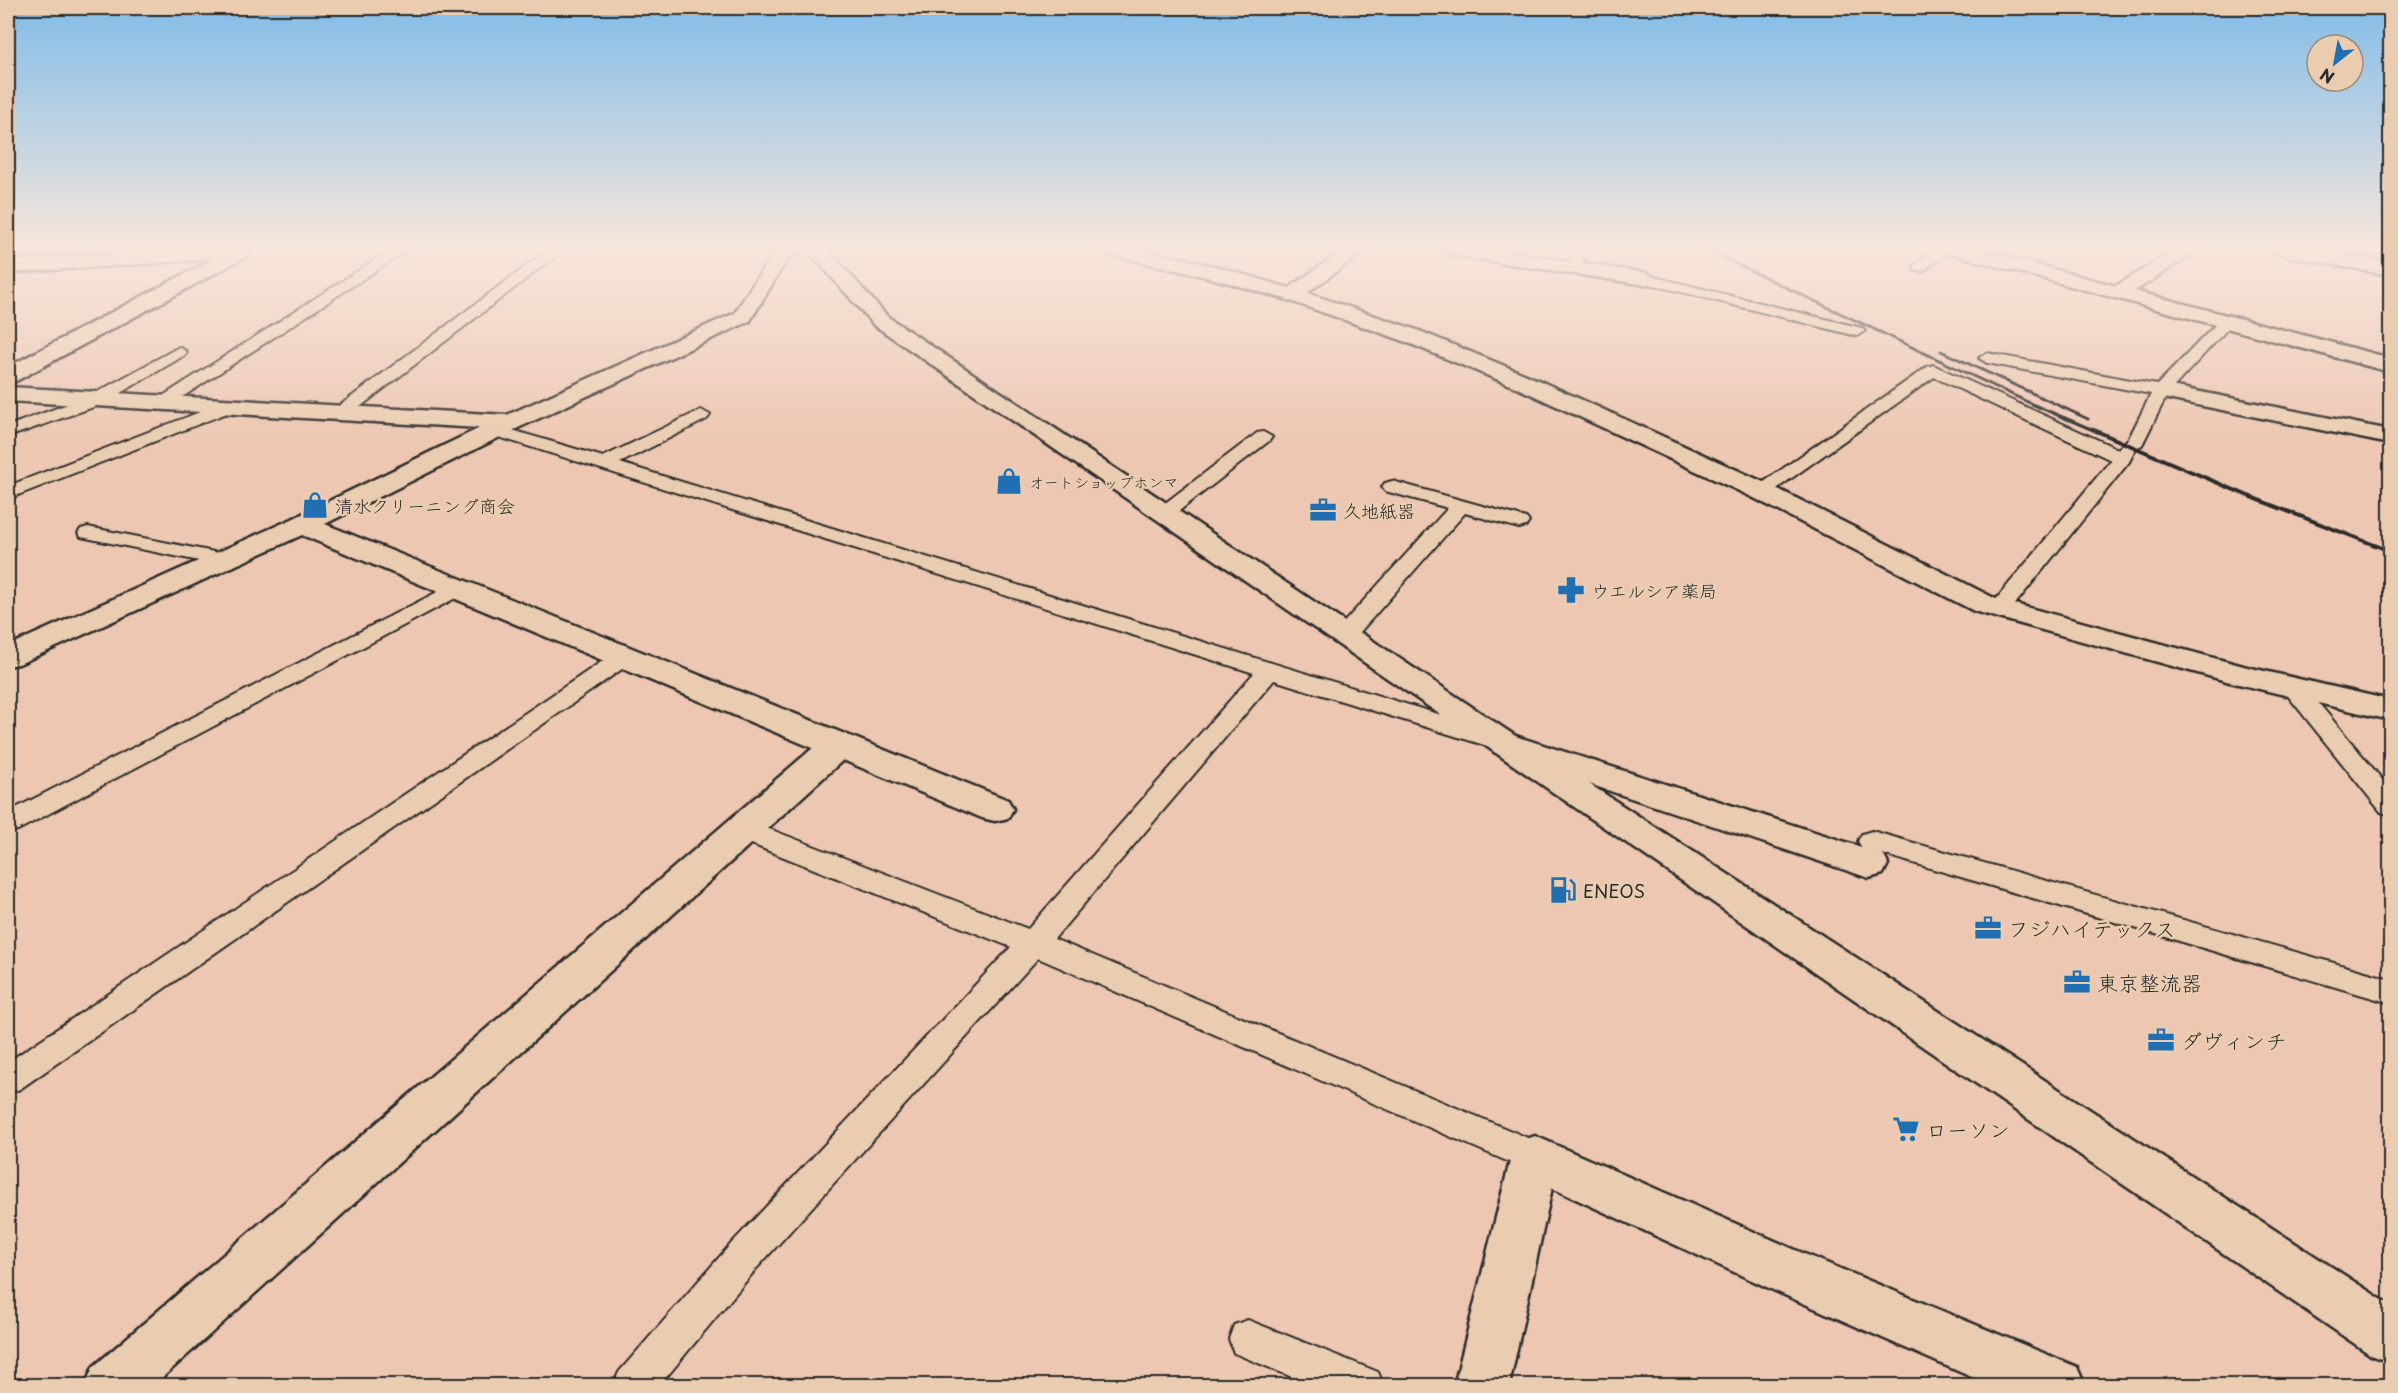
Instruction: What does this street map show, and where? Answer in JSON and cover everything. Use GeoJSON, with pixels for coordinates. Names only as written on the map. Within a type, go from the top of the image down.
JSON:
{"type":"FeatureCollection","features":[{"type":"Feature","properties":{"kind":"main road"},"geometry":{"type":"LineString","coordinates":[[11,392],[142,314]]}},
{"type":"Feature","properties":{"kind":"main road"},"geometry":{"type":"LineString","coordinates":[[8,657],[302,525],[503,426],[743,317],[745,314]]}},
{"type":"Feature","properties":{"kind":"main road"},"geometry":{"type":"LineString","coordinates":[[874,314],[880,321],[1163,514],[2391,1336]]}},
{"type":"Feature","properties":{"kind":"main road"},"geometry":{"type":"LineString","coordinates":[[1348,314],[1409,335],[1521,381],[1761,491],[1985,605],[2293,687],[2391,710]]}},
{"type":"Feature","properties":{"kind":"main road"},"geometry":{"type":"LineString","coordinates":[[2196,314],[2391,365]]}},
{"type":"Feature","properties":{"kind":"main road"},"geometry":{"type":"LineString","coordinates":[[2161,391],[2391,437]]}},
{"type":"Feature","properties":{"kind":"main road"},"geometry":{"type":"LineString","coordinates":[[11,392],[341,413],[503,426]]}},
{"type":"Feature","properties":{"kind":"main road"},"geometry":{"type":"LineString","coordinates":[[302,525],[995,809]]}},
{"type":"Feature","properties":{"kind":"main road"},"geometry":{"type":"LineString","coordinates":[[1502,742],[1871,852]]}},
{"type":"Feature","properties":{"kind":"main road"},"geometry":{"type":"LineString","coordinates":[[112,1386],[838,745]]}},
{"type":"Feature","properties":{"kind":"main road"},"geometry":{"type":"LineString","coordinates":[[1481,1386],[1535,1157],[1789,1272],[2058,1386]]}},
{"type":"Feature","properties":{"kind":"lane"},"geometry":{"type":"LineString","coordinates":[[161,403],[300,314]]}},
{"type":"Feature","properties":{"kind":"lane"},"geometry":{"type":"LineString","coordinates":[[341,413],[472,314]]}},
{"type":"Feature","properties":{"kind":"lane"},"geometry":{"type":"LineString","coordinates":[[1788,314],[1857,331]]}},
{"type":"Feature","properties":{"kind":"lane"},"geometry":{"type":"LineString","coordinates":[[2000,608],[2122,458],[2129,445],[2136,441],[2161,391],[2226,322]]}},
{"type":"Feature","properties":{"kind":"lane"},"geometry":{"type":"LineString","coordinates":[[8,432],[96,399],[179,352]]}},
{"type":"Feature","properties":{"kind":"lane"},"geometry":{"type":"LineString","coordinates":[[1987,358],[2161,391]]}},
{"type":"Feature","properties":{"kind":"lane"},"geometry":{"type":"LineString","coordinates":[[1761,491],[1933,370],[2122,458]]}},
{"type":"Feature","properties":{"kind":"lane"},"geometry":{"type":"LineString","coordinates":[[8,493],[226,407]]}},
{"type":"Feature","properties":{"kind":"lane"},"geometry":{"type":"LineString","coordinates":[[604,464],[701,415]]}},
{"type":"Feature","properties":{"kind":"lane"},"geometry":{"type":"LineString","coordinates":[[503,426],[604,464],[1502,742]]}},
{"type":"Feature","properties":{"kind":"lane"},"geometry":{"type":"LineString","coordinates":[[1163,514],[1263,437]]}},
{"type":"Feature","properties":{"kind":"lane"},"geometry":{"type":"LineString","coordinates":[[1392,487],[1519,522]]}},
{"type":"Feature","properties":{"kind":"lane"},"geometry":{"type":"LineString","coordinates":[[1345,635],[1461,506]]}},
{"type":"Feature","properties":{"kind":"lane"},"geometry":{"type":"LineString","coordinates":[[88,533],[224,560]]}},
{"type":"Feature","properties":{"kind":"lane"},"geometry":{"type":"LineString","coordinates":[[8,823],[457,588]]}},
{"type":"Feature","properties":{"kind":"lane"},"geometry":{"type":"LineString","coordinates":[[8,1079],[624,657]]}},
{"type":"Feature","properties":{"kind":"lane"},"geometry":{"type":"LineString","coordinates":[[633,1386],[743,1257],[1033,943],[1271,669]]}},
{"type":"Feature","properties":{"kind":"lane"},"geometry":{"type":"LineString","coordinates":[[2293,687],[2391,806]]}},
{"type":"Feature","properties":{"kind":"lane"},"geometry":{"type":"LineString","coordinates":[[741,829],[1033,943],[1535,1157]]}},
{"type":"Feature","properties":{"kind":"lane"},"geometry":{"type":"LineString","coordinates":[[1871,852],[2391,991]]}},
{"type":"Feature","properties":{"kind":"lane"},"geometry":{"type":"LineString","coordinates":[[1248,1339],[1364,1386]]}},
{"type":"Feature","properties":{"kind":"railway"},"geometry":{"type":"LineString","coordinates":[[1842,314],[2034,405],[2098,432]]}},
{"type":"Feature","properties":{"kind":"railway"},"geometry":{"type":"LineString","coordinates":[[1941,351],[2088,419]]}},
{"type":"Feature","properties":{"kind":"railway"},"geometry":{"type":"LineString","coordinates":[[2094,430],[2246,495],[2390,551]]}},
{"type":"Feature","properties":{"kind":"place","name":"オートショップホンマ"},"geometry":{"type":"Point","coordinates":[1009,481]}},
{"type":"Feature","properties":{"kind":"place","name":"清水クリーニング商会"},"geometry":{"type":"Point","coordinates":[315,505]}},
{"type":"Feature","properties":{"kind":"place","name":"久地紙器"},"geometry":{"type":"Point","coordinates":[1323,510]}},
{"type":"Feature","properties":{"kind":"place","name":"ウエルシア薬局"},"geometry":{"type":"Point","coordinates":[1571,590]}},
{"type":"Feature","properties":{"kind":"place","name":"ENEOS"},"geometry":{"type":"Point","coordinates":[1563,890]}},
{"type":"Feature","properties":{"kind":"place","name":"フジハイテックス"},"geometry":{"type":"Point","coordinates":[1988,928]}},
{"type":"Feature","properties":{"kind":"place","name":"東京整流器"},"geometry":{"type":"Point","coordinates":[2077,982]}},
{"type":"Feature","properties":{"kind":"place","name":"ダヴィンチ"},"geometry":{"type":"Point","coordinates":[2161,1040]}},
{"type":"Feature","properties":{"kind":"place","name":"ローソン"},"geometry":{"type":"Point","coordinates":[1906,1129]}}]}
